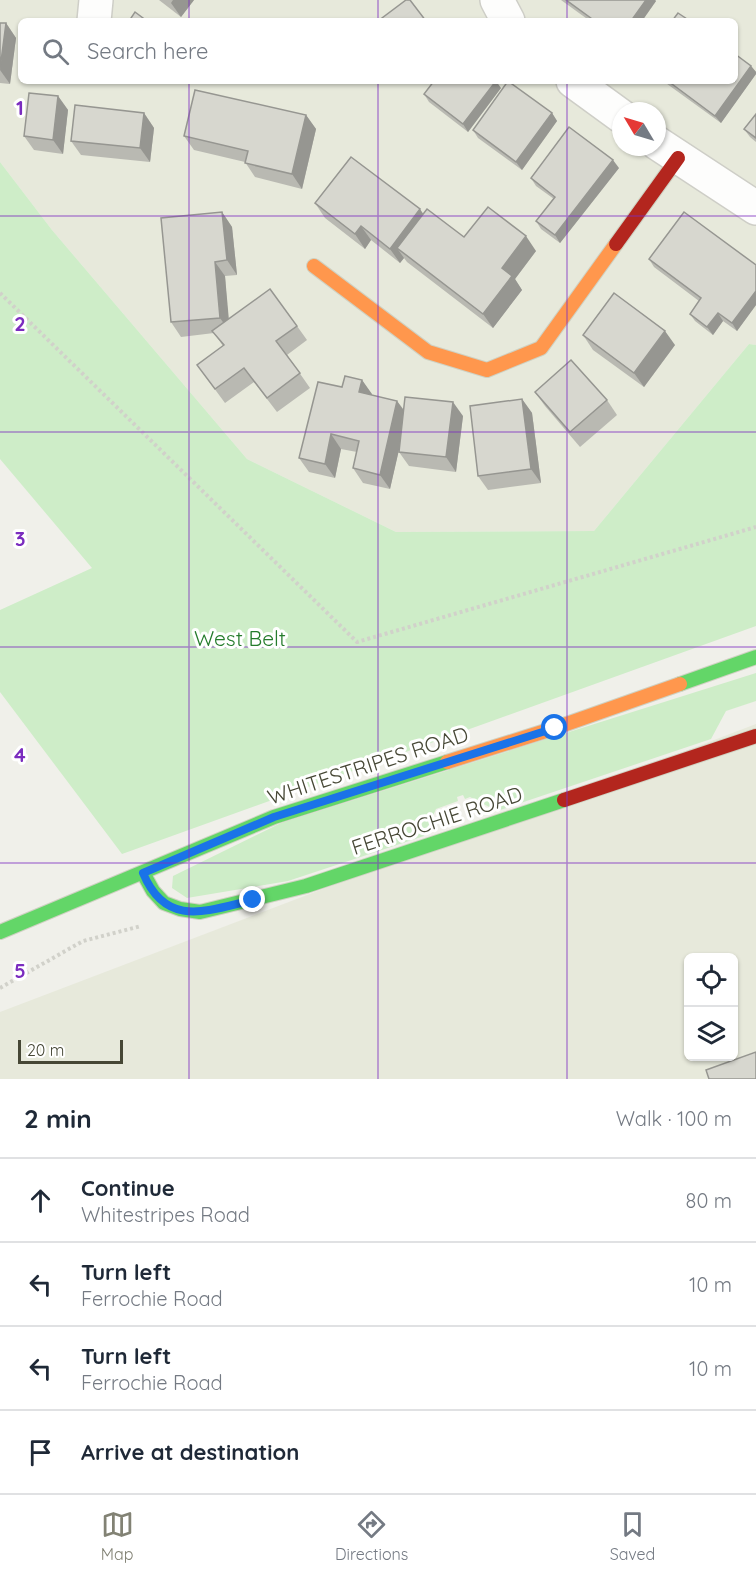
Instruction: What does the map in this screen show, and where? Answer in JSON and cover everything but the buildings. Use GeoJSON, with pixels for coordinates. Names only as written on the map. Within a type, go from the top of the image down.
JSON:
{"type":"FeatureCollection","features":[{"type":"Feature","properties":{"kind":"street"},"geometry":{"type":"LineString","coordinates":[[94,18],[96,0]]}},
{"type":"Feature","properties":{"kind":"street"},"geometry":{"type":"LineString","coordinates":[[497,0],[506,18]]}},
{"type":"Feature","properties":{"kind":"street"},"geometry":{"type":"LineString","coordinates":[[577,84],[612,109]]}},
{"type":"Feature","properties":{"kind":"street"},"geometry":{"type":"LineString","coordinates":[[314,266],[428,352],[487,370],[541,348],[667,151],[756,208]]}},
{"type":"Feature","properties":{"kind":"street","name":"WHITESTRIPES ROAD"},"geometry":{"type":"LineString","coordinates":[[0,932],[274,817],[555,728],[756,657]]}},
{"type":"Feature","properties":{"kind":"street","name":"FERROCHIE ROAD"},"geometry":{"type":"LineString","coordinates":[[168,906],[183,911],[200,912],[306,886],[756,736]]}},
{"type":"Feature","properties":{"kind":"street"},"geometry":{"type":"LineString","coordinates":[[143,873],[158,898],[168,906]]}},
{"type":"Feature","properties":{"kind":"path"},"geometry":{"type":"LineString","coordinates":[[0,294],[357,642],[756,527]]}},
{"type":"Feature","properties":{"kind":"path"},"geometry":{"type":"LineString","coordinates":[[0,988],[82,941],[144,926],[168,906]]}},
{"type":"Feature","properties":{"kind":"shaded area"},"geometry":{"type":"Polygon","coordinates":[[[0,0],[756,0],[756,345],[749,344],[594,531],[396,532],[247,459],[52,230],[0,162],[0,0]]]}},
{"type":"Feature","properties":{"kind":"shaded area"},"geometry":{"type":"Polygon","coordinates":[[[756,724],[756,1079],[0,1079],[0,1012],[756,724]]]}},
{"type":"Feature","properties":{"kind":"green space","name":"West Belt"},"geometry":{"type":"Polygon","coordinates":[[[0,162],[52,230],[247,459],[396,532],[594,531],[749,344],[756,345],[756,626],[122,854],[0,692],[0,610],[92,568],[0,459],[0,162]]]}},
{"type":"Feature","properties":{"kind":"green space"},"geometry":{"type":"Polygon","coordinates":[[[756,673],[756,701],[726,711],[711,739],[497,811],[470,797],[465,799],[463,795],[457,797],[458,801],[436,809],[424,836],[288,881],[187,898],[172,888],[173,876],[281,823],[756,673]]]}},
{"type":"Feature","properties":{"kind":"traffic: fast"},"geometry":{"type":"LineString","coordinates":[[680,684],[756,657]]}},
{"type":"Feature","properties":{"kind":"traffic: fast"},"geometry":{"type":"LineString","coordinates":[[0,932],[274,817],[447,762]]}},
{"type":"Feature","properties":{"kind":"traffic: fast"},"geometry":{"type":"LineString","coordinates":[[143,873],[153,891],[164,903],[180,909],[200,912],[306,886],[564,800]]}},
{"type":"Feature","properties":{"kind":"traffic: slow"},"geometry":{"type":"LineString","coordinates":[[314,266],[428,352],[487,370],[541,348],[616,244]]}},
{"type":"Feature","properties":{"kind":"traffic: slow"},"geometry":{"type":"LineString","coordinates":[[447,762],[555,728],[680,684]]}},
{"type":"Feature","properties":{"kind":"traffic: jam"},"geometry":{"type":"LineString","coordinates":[[616,244],[678,158]]}},
{"type":"Feature","properties":{"kind":"traffic: jam"},"geometry":{"type":"LineString","coordinates":[[564,800],[756,736]]}},
{"type":"Feature","properties":{"kind":"route"},"geometry":{"type":"LineString","coordinates":[[253,900],[200,912],[183,911],[168,906],[158,898],[143,873],[274,817],[555,728]]}}]}
